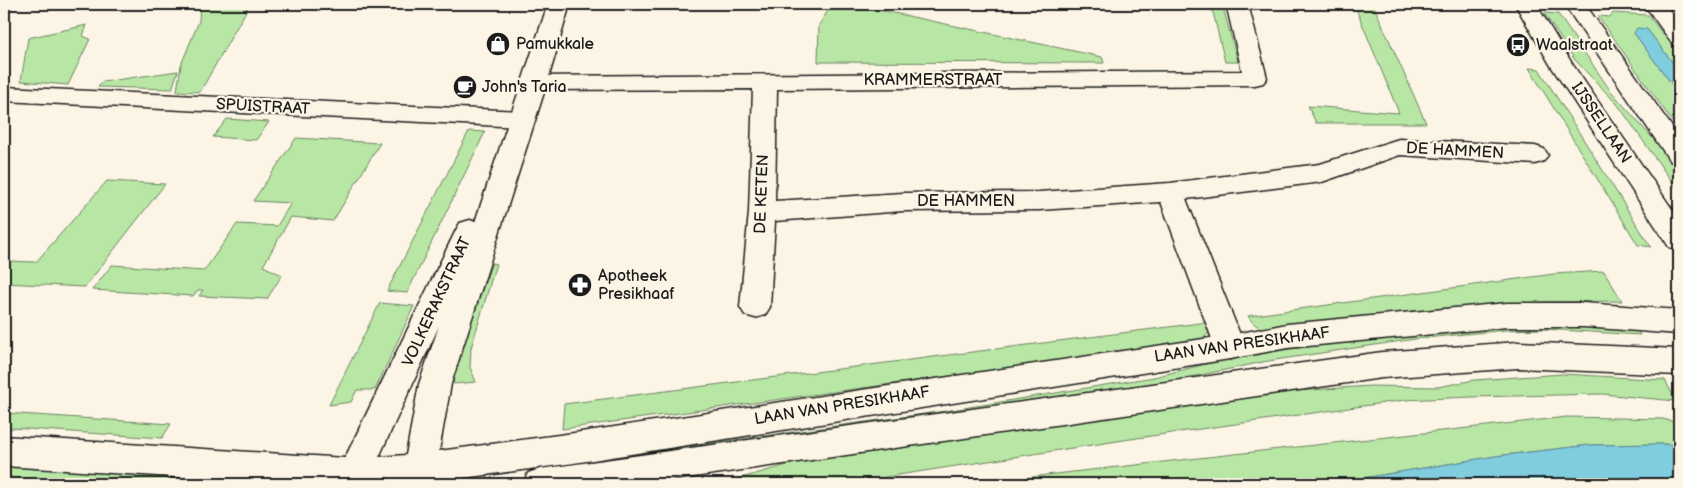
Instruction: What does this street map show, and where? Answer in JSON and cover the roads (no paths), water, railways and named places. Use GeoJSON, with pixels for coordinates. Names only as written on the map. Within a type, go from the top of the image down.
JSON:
{"type":"FeatureCollection","features":[{"type":"Feature","properties":{"kind":"street","name":"VOLKERAKSTRAAT"},"geometry":{"type":"LineString","coordinates":[[419,476],[435,384],[535,83],[559,4]]}},
{"type":"Feature","properties":{"kind":"street","name":"KRAMMERSTRAAT"},"geometry":{"type":"LineString","coordinates":[[535,83],[1255,78],[1236,4]]}},
{"type":"Feature","properties":{"kind":"street","name":"IJSSELLAAN"},"geometry":{"type":"LineString","coordinates":[[1525,4],[1562,66],[1679,240]]}},
{"type":"Feature","properties":{"kind":"street"},"geometry":{"type":"LineString","coordinates":[[1575,4],[1679,155]]}},
{"type":"Feature","properties":{"kind":"street"},"geometry":{"type":"LineString","coordinates":[[1654,4],[1679,37]]}},
{"type":"Feature","properties":{"kind":"street","name":"DE KETEN"},"geometry":{"type":"LineString","coordinates":[[755,307],[762,212],[766,81]]}},
{"type":"Feature","properties":{"kind":"street","name":"SPUISTRAAT"},"geometry":{"type":"LineString","coordinates":[[4,94],[522,119]]}},
{"type":"Feature","properties":{"kind":"street","name":"VOLKERAKSTRAAT"},"geometry":{"type":"LineString","coordinates":[[352,479],[403,375],[522,119]]}},
{"type":"Feature","properties":{"kind":"street","name":"DE HAMMEN"},"geometry":{"type":"LineString","coordinates":[[762,212],[903,202],[1039,201],[1170,192],[1322,173],[1399,148],[1535,155]]}},
{"type":"Feature","properties":{"kind":"street"},"geometry":{"type":"LineString","coordinates":[[1170,192],[1230,346]]}},
{"type":"Feature","properties":{"kind":"street","name":"LAAN VAN PRESIKHAAF"},"geometry":{"type":"LineString","coordinates":[[4,450],[352,479],[419,476],[574,448],[1287,336],[1507,316],[1567,315],[1679,322]]}},
{"type":"Feature","properties":{"kind":"street","name":"LAAN VAN PRESIKHAAF"},"geometry":{"type":"LineString","coordinates":[[540,484],[1382,365],[1518,355],[1679,362]]}},
{"type":"Feature","properties":{"kind":"water"},"geometry":{"type":"Polygon","coordinates":[[[1637,28],[1647,29],[1679,71],[1679,94],[1634,33],[1637,28]]]}},
{"type":"Feature","properties":{"kind":"water"},"geometry":{"type":"Polygon","coordinates":[[[1665,444],[1679,446],[1679,484],[1327,484],[1496,456],[1590,445],[1665,444]]]}},
{"type":"Feature","properties":{"kind":"place","name":"Pamukkale"},"geometry":{"type":"Point","coordinates":[498,44]}},
{"type":"Feature","properties":{"kind":"place","name":"Waalstraat"},"geometry":{"type":"Point","coordinates":[1518,45]}},
{"type":"Feature","properties":{"kind":"place","name":"John's Taria"},"geometry":{"type":"Point","coordinates":[465,87]}},
{"type":"Feature","properties":{"kind":"place","name":"Apotheek Presikhaaf"},"geometry":{"type":"Point","coordinates":[580,285]}}]}
